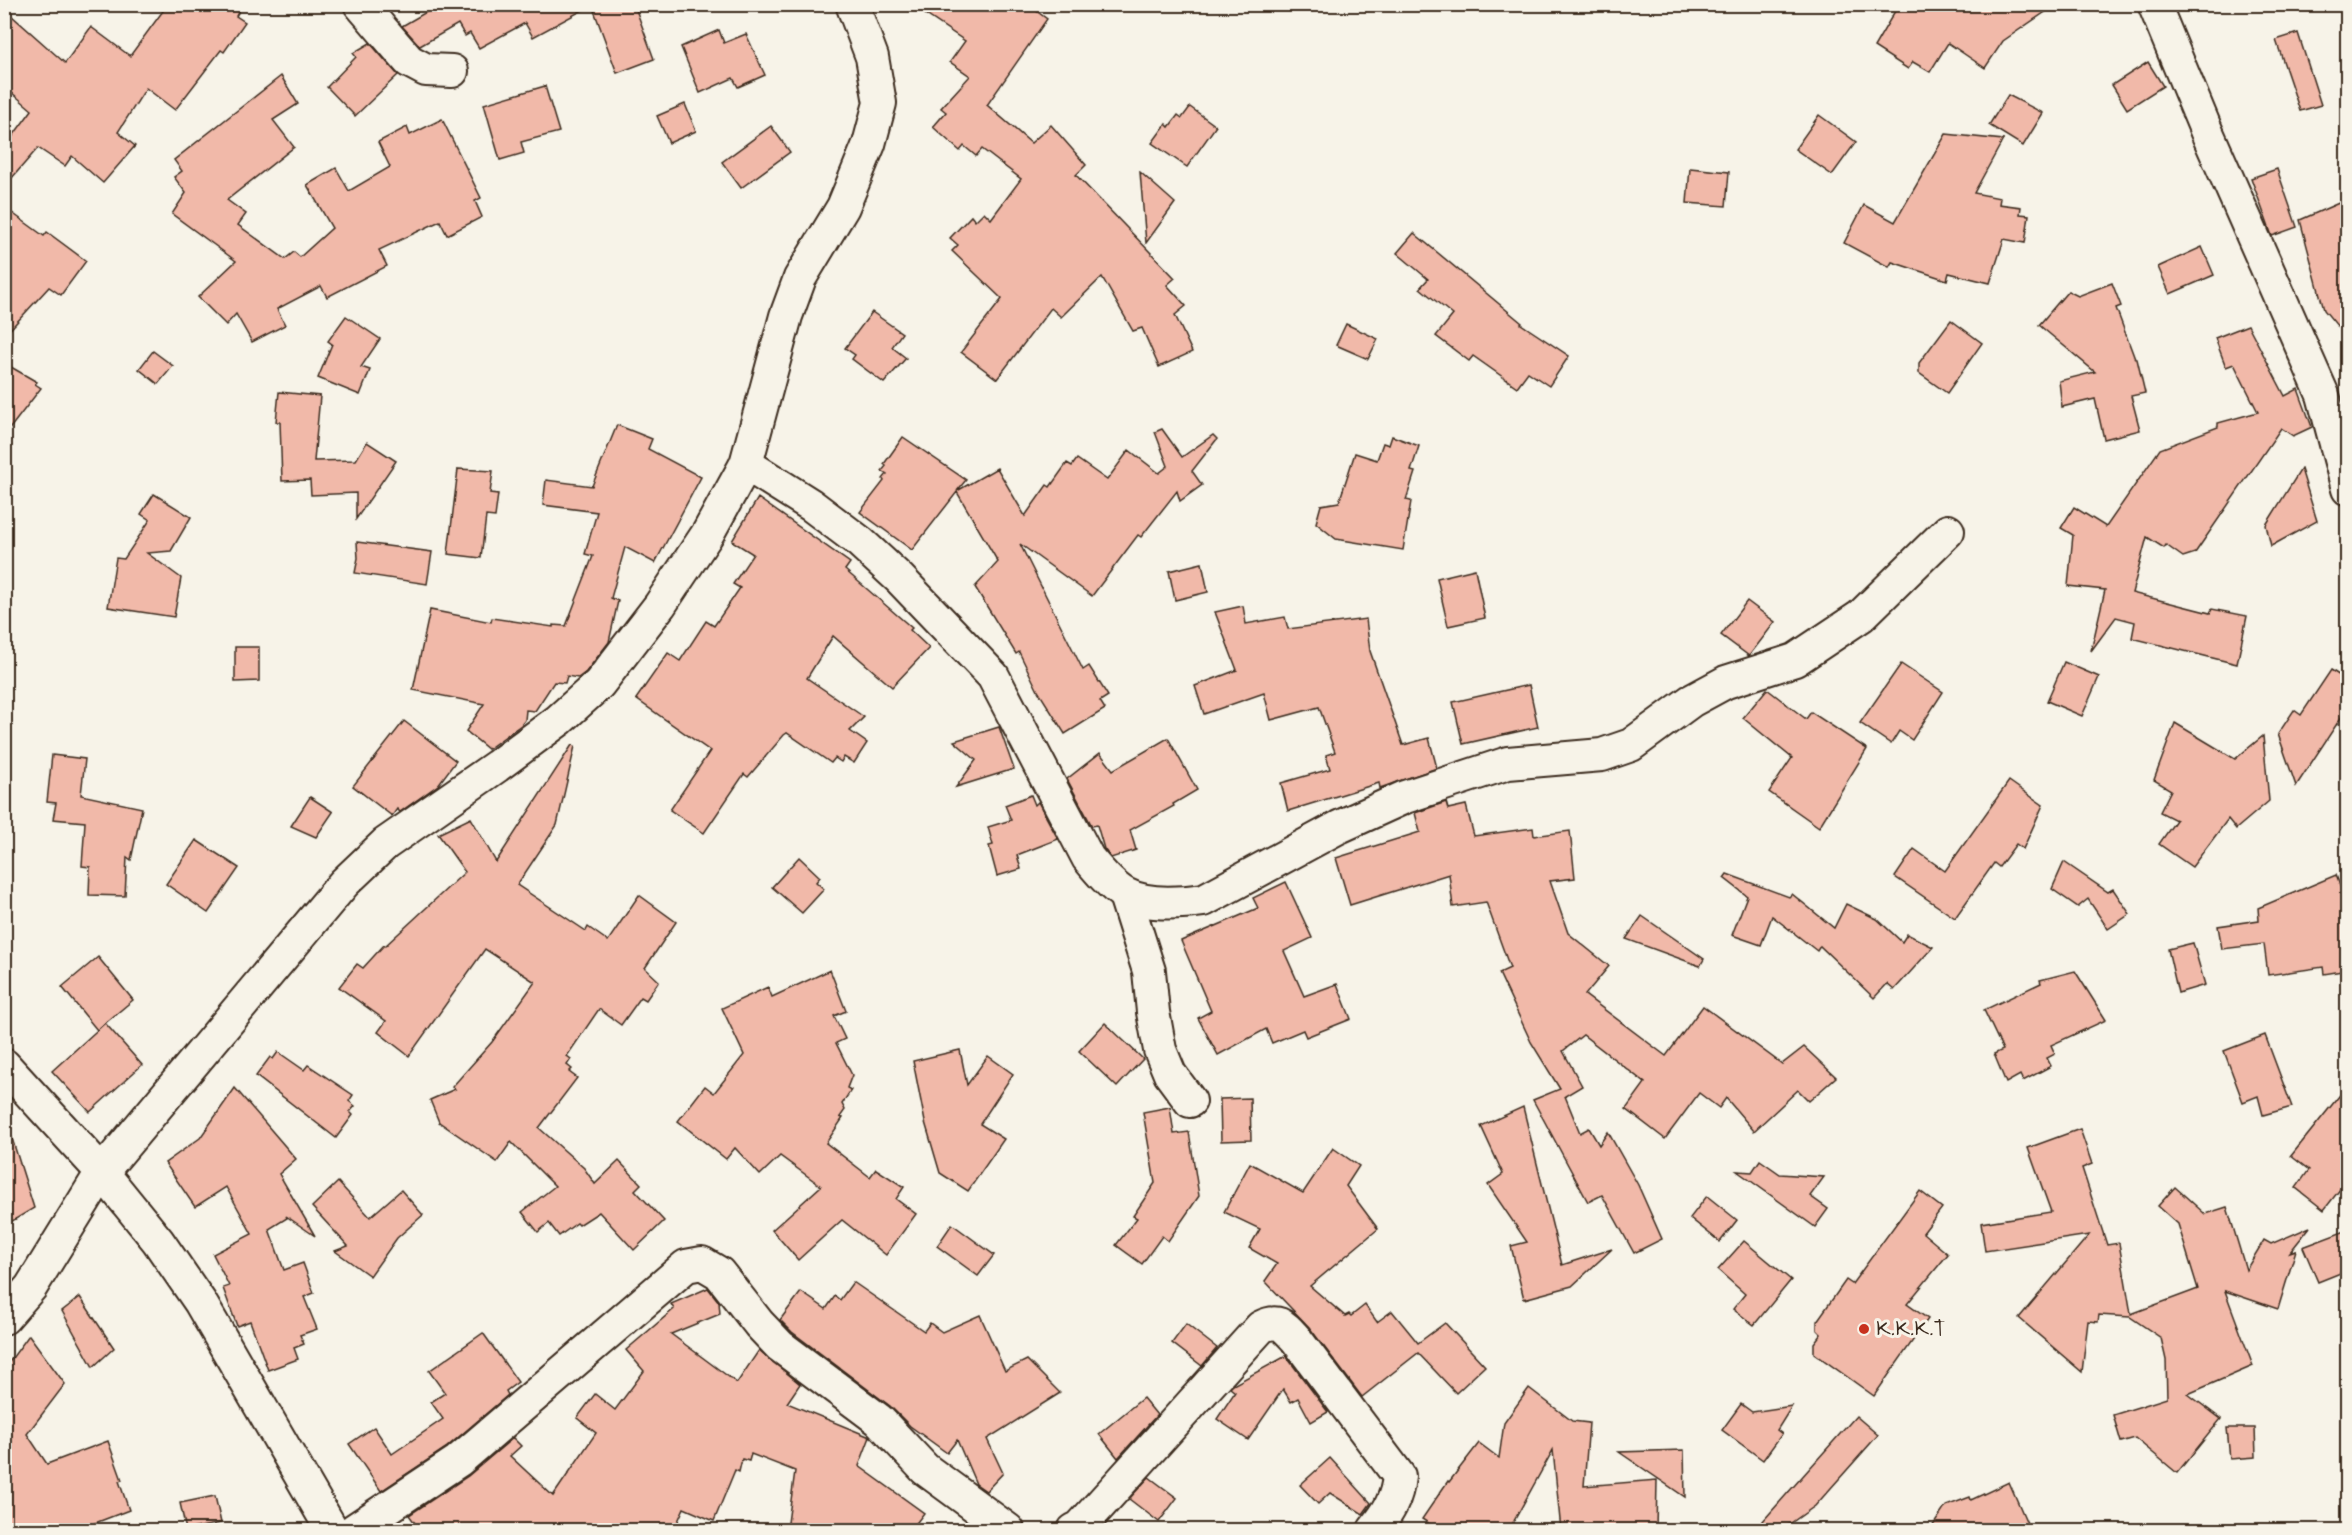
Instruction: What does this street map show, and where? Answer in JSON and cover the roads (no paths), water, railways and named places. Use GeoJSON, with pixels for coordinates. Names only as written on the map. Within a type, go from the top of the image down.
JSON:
{"type":"FeatureCollection","features":[{"type":"Feature","properties":{"kind":"street"},"geometry":{"type":"LineString","coordinates":[[360,4],[409,61],[426,70],[452,71]]}},
{"type":"Feature","properties":{"kind":"street"},"geometry":{"type":"LineString","coordinates":[[4,1318],[31,1287],[102,1172],[344,883],[391,839],[515,753],[559,720],[599,684],[660,605],[708,533],[746,464],[786,316],[800,278],[843,207],[869,144],[880,103],[872,57],[852,4]]}},
{"type":"Feature","properties":{"kind":"street"},"geometry":{"type":"LineString","coordinates":[[2154,4],[2206,130],[2323,395],[2348,489]]}},
{"type":"Feature","properties":{"kind":"street"},"geometry":{"type":"LineString","coordinates":[[746,464],[811,505],[860,542],[900,579],[993,676],[1088,858],[1102,875],[1125,895],[1149,901],[1180,903],[1204,900],[1329,833],[1405,797],[1508,763],[1602,755],[1631,745],[1691,701],[1726,682],[1796,660],[1861,616],[1948,531]]}},
{"type":"Feature","properties":{"kind":"street"},"geometry":{"type":"LineString","coordinates":[[1125,895],[1149,970],[1160,1050],[1170,1074],[1190,1101]]}},
{"type":"Feature","properties":{"kind":"street"},"geometry":{"type":"LineString","coordinates":[[4,1065],[102,1172],[158,1241],[200,1302],[332,1530]]}},
{"type":"Feature","properties":{"kind":"street"},"geometry":{"type":"LineString","coordinates":[[354,1530],[458,1461],[686,1266],[702,1263],[718,1273],[780,1346],[879,1420],[926,1469],[1008,1530]]}},
{"type":"Feature","properties":{"kind":"street"},"geometry":{"type":"LineString","coordinates":[[1074,1530],[1080,1527],[1261,1327],[1270,1323],[1279,1323],[1296,1339],[1399,1476],[1398,1491],[1390,1510],[1374,1530]]}},
{"type":"Feature","properties":{"kind":"place","name":"K.K.K.T"},"geometry":{"type":"Point","coordinates":[1864,1329]}}]}
